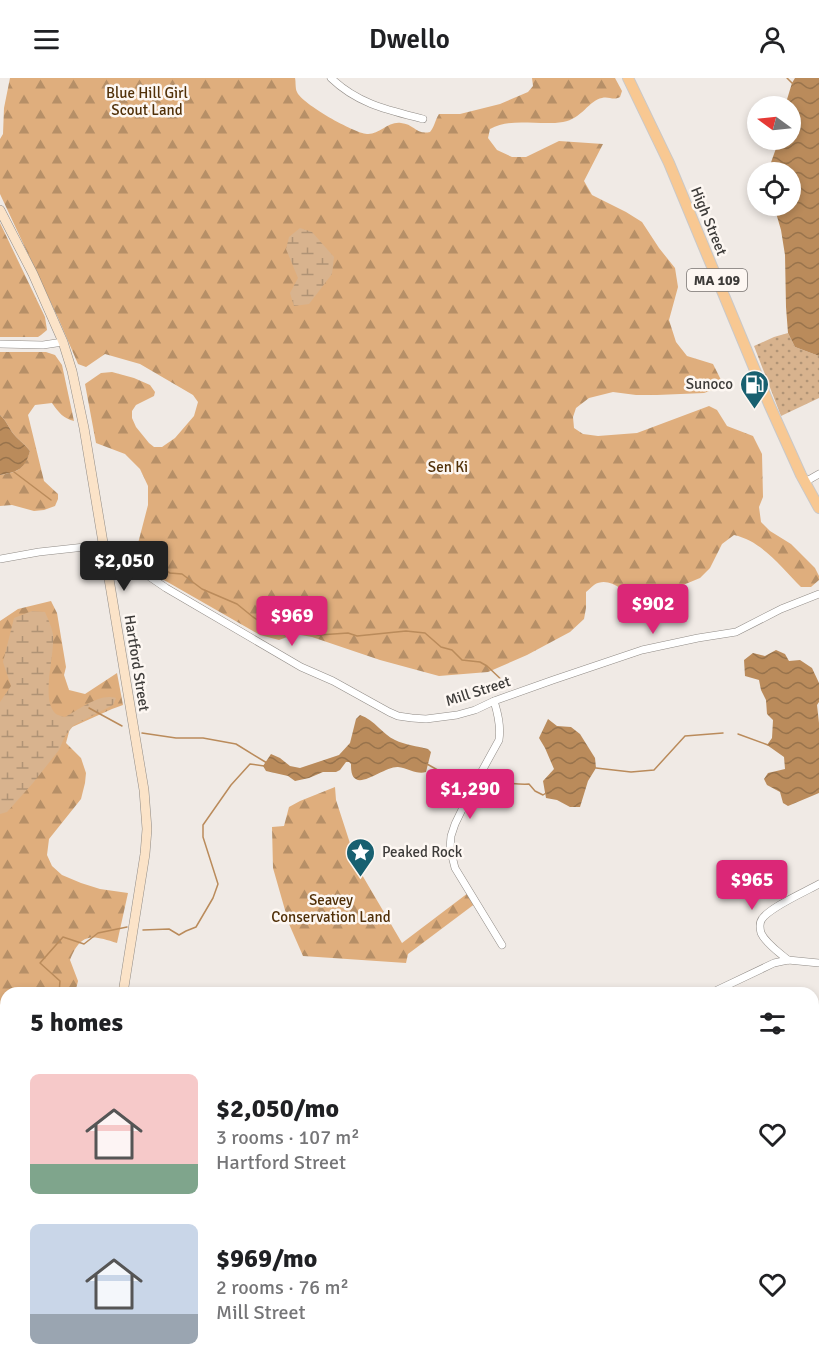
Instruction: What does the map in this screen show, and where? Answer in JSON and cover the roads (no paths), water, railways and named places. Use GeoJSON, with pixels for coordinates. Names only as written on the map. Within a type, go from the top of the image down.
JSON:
{"type":"FeatureCollection","features":[{"type":"Feature","properties":{"kind":"main road","name":"High Street"},"geometry":{"type":"LineString","coordinates":[[628,78],[669,163],[758,377],[819,508]]}},
{"type":"Feature","properties":{"kind":"street"},"geometry":{"type":"LineString","coordinates":[[331,78],[345,90],[372,105],[423,119]]}},
{"type":"Feature","properties":{"kind":"street","name":"Hartford Street"},"geometry":{"type":"LineString","coordinates":[[0,210],[33,274],[63,342],[76,388],[144,790],[147,829],[145,854],[124,987]]}},
{"type":"Feature","properties":{"kind":"street"},"geometry":{"type":"LineString","coordinates":[[0,344],[43,345],[63,342]]}},
{"type":"Feature","properties":{"kind":"street"},"geometry":{"type":"LineString","coordinates":[[805,482],[819,474]]}},
{"type":"Feature","properties":{"kind":"street"},"geometry":{"type":"LineString","coordinates":[[0,560],[39,552],[103,545]]}},
{"type":"Feature","properties":{"kind":"street","name":"Mill Street"},"geometry":{"type":"LineString","coordinates":[[103,545],[166,588],[301,667],[333,681],[398,716],[426,719],[475,710],[494,701],[642,650],[736,632],[781,609],[819,594]]}},
{"type":"Feature","properties":{"kind":"street"},"geometry":{"type":"LineString","coordinates":[[494,701],[499,723],[499,740],[455,824],[450,848],[455,868],[502,945]]}},
{"type":"Feature","properties":{"kind":"street"},"geometry":{"type":"LineString","coordinates":[[788,960],[761,933],[762,918],[775,908],[819,884]]}},
{"type":"Feature","properties":{"kind":"street"},"geometry":{"type":"LineString","coordinates":[[724,987],[774,963],[788,960],[819,963]]}},
{"type":"Feature","properties":{"kind":"water"},"geometry":{"type":"Polygon","coordinates":[[[795,78],[819,78],[819,356],[795,347],[788,333],[785,255],[777,216],[801,216],[801,162],[771,162],[775,150],[801,150],[801,96],[788,96],[795,78]]]}},
{"type":"Feature","properties":{"kind":"water"},"geometry":{"type":"Polygon","coordinates":[[[0,415],[14,435],[30,451],[26,462],[20,469],[0,475],[0,415]]]}},
{"type":"Feature","properties":{"kind":"water"},"geometry":{"type":"Polygon","coordinates":[[[776,650],[785,654],[789,661],[800,660],[812,668],[819,683],[817,705],[819,793],[788,806],[783,803],[780,792],[767,785],[764,779],[768,773],[785,769],[784,757],[767,745],[772,738],[773,720],[767,714],[766,700],[759,680],[745,676],[744,660],[753,653],[765,656],[776,650]]]}},
{"type":"Feature","properties":{"kind":"water"},"geometry":{"type":"Polygon","coordinates":[[[360,715],[395,740],[428,749],[431,752],[426,772],[419,773],[398,767],[361,780],[356,779],[352,774],[351,764],[346,762],[336,772],[323,772],[295,781],[288,776],[266,771],[263,766],[271,754],[290,766],[300,768],[339,755],[350,743],[356,719],[360,715]]]}},
{"type":"Feature","properties":{"kind":"water"},"geometry":{"type":"Polygon","coordinates":[[[548,719],[557,726],[571,727],[580,734],[595,758],[596,768],[588,781],[580,807],[570,807],[557,800],[546,798],[543,781],[554,769],[539,738],[548,719]]]}},
{"type":"Feature","properties":{"kind":"waterway"},"geometry":{"type":"LineString","coordinates":[[787,78],[793,84]]}},
{"type":"Feature","properties":{"kind":"waterway"},"geometry":{"type":"LineString","coordinates":[[14,472],[51,500]]}},
{"type":"Feature","properties":{"kind":"waterway"},"geometry":{"type":"LineString","coordinates":[[123,550],[146,559],[170,573],[182,574],[202,589],[237,604],[273,630],[289,628],[319,635],[348,633],[357,636],[406,631],[425,633],[441,647],[452,650],[462,660],[480,662],[487,666],[506,684]]}},
{"type":"Feature","properties":{"kind":"waterway"},"geometry":{"type":"LineString","coordinates":[[89,708],[122,726]]}},
{"type":"Feature","properties":{"kind":"waterway"},"geometry":{"type":"LineString","coordinates":[[142,733],[176,738],[203,738],[236,744],[267,763]]}},
{"type":"Feature","properties":{"kind":"waterway"},"geometry":{"type":"LineString","coordinates":[[596,768],[631,772],[654,770],[685,736],[723,733]]}},
{"type":"Feature","properties":{"kind":"waterway"},"geometry":{"type":"LineString","coordinates":[[738,734],[768,745]]}},
{"type":"Feature","properties":{"kind":"waterway"},"geometry":{"type":"LineString","coordinates":[[143,930],[169,929],[179,935],[196,927],[213,898],[218,884],[203,837],[203,825],[231,785],[250,764],[264,766]]}},
{"type":"Feature","properties":{"kind":"waterway"},"geometry":{"type":"LineString","coordinates":[[427,764],[466,786]]}},
{"type":"Feature","properties":{"kind":"waterway"},"geometry":{"type":"LineString","coordinates":[[489,784],[529,784],[535,791],[543,795],[546,793]]}},
{"type":"Feature","properties":{"kind":"waterway"},"geometry":{"type":"LineString","coordinates":[[60,987],[60,981],[40,963],[63,937],[84,944],[98,933],[127,927]]}},
{"type":"Feature","properties":{"kind":"place","name":"Sunoco"},"geometry":{"type":"Point","coordinates":[754,410]}},
{"type":"Feature","properties":{"kind":"place","name":"Peaked Rock"},"geometry":{"type":"Point","coordinates":[361,878]}},
{"type":"Feature","properties":{"kind":"park label","name":"Blue Hill Girl Scout Land"},"geometry":{"type":"Point","coordinates":[147,102]}},
{"type":"Feature","properties":{"kind":"park label","name":"Sen Ki"},"geometry":{"type":"Point","coordinates":[448,467]}},
{"type":"Feature","properties":{"kind":"park label","name":"Seavey Conservation Land"},"geometry":{"type":"Point","coordinates":[331,908]}}]}
